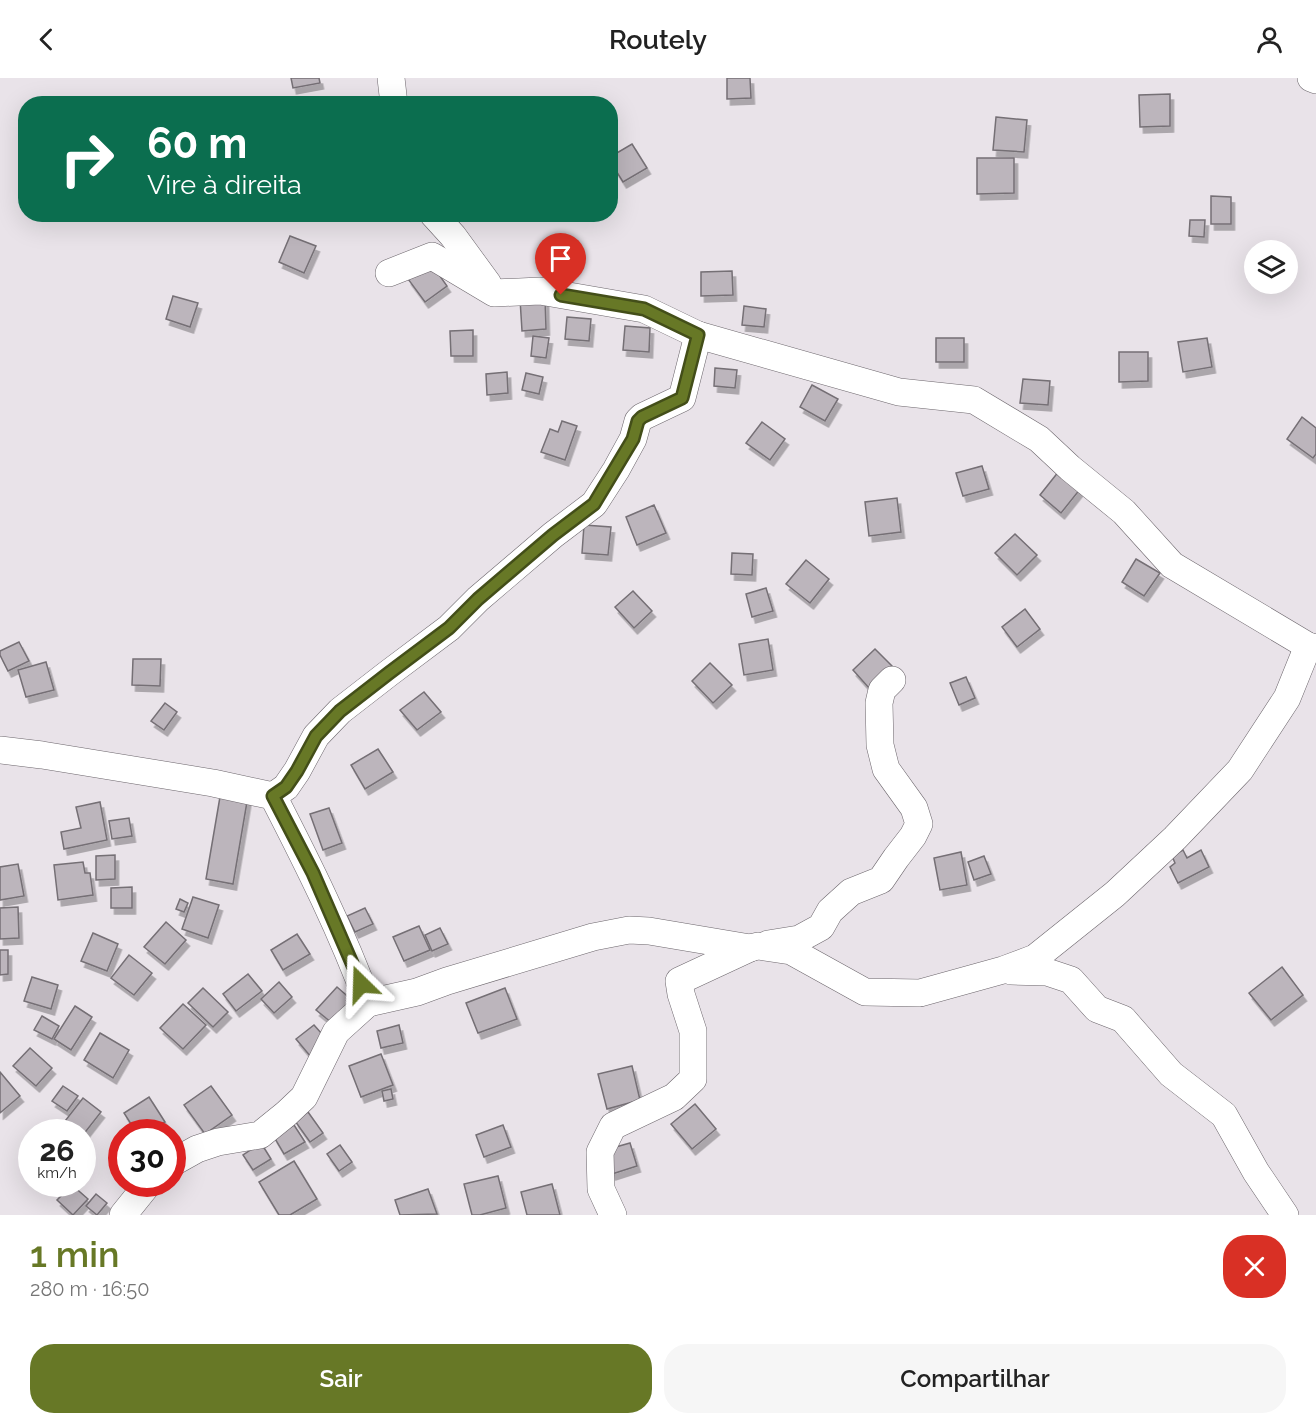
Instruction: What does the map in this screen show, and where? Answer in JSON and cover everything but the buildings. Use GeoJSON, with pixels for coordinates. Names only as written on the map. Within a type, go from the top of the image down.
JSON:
{"type":"FeatureCollection","features":[{"type":"Feature","properties":{"kind":"street"},"geometry":{"type":"LineString","coordinates":[[391,78],[393,96]]}},
{"type":"Feature","properties":{"kind":"street"},"geometry":{"type":"LineString","coordinates":[[1311,78],[1316,80]]}},
{"type":"Feature","properties":{"kind":"street"},"geometry":{"type":"LineString","coordinates":[[440,222],[494,292]]}},
{"type":"Feature","properties":{"kind":"street"},"geometry":{"type":"LineString","coordinates":[[186,1155],[218,1142],[260,1135],[286,1114],[304,1097],[336,1032],[368,1003],[417,992],[593,937],[629,930],[649,931],[791,951],[865,992],[920,993],[1003,970],[1035,958],[1107,901],[1175,838],[1240,770],[1287,698],[1312,647],[1172,566],[1124,512],[1070,468],[1039,439],[974,400],[899,393],[698,335],[644,309],[540,291],[494,292],[432,256],[389,273]]}},
{"type":"Feature","properties":{"kind":"street"},"geometry":{"type":"LineString","coordinates":[[0,750],[213,783],[273,796],[286,787],[316,736],[340,711],[449,628],[478,599],[553,535],[594,504],[633,439],[638,421],[682,398],[698,335]]}},
{"type":"Feature","properties":{"kind":"street"},"geometry":{"type":"LineString","coordinates":[[613,1215],[601,1189],[600,1152],[613,1126],[674,1097],[693,1079],[693,1031],[681,994],[680,981],[754,947],[799,939],[821,927],[830,911],[851,892],[881,880],[920,824],[914,808],[886,769],[880,745],[879,703],[882,690],[892,680]]}},
{"type":"Feature","properties":{"kind":"street"},"geometry":{"type":"LineString","coordinates":[[273,796],[313,873],[354,965],[368,1003]]}},
{"type":"Feature","properties":{"kind":"street"},"geometry":{"type":"LineString","coordinates":[[1003,970],[1047,972],[1071,981],[1097,1009],[1123,1019],[1171,1074],[1224,1115],[1256,1172],[1285,1215]]}},
{"type":"Feature","properties":{"kind":"street"},"geometry":{"type":"LineString","coordinates":[[123,1215],[138,1197]]}},
{"type":"Feature","properties":{"kind":"route"},"geometry":{"type":"LineString","coordinates":[[361,984],[313,873],[273,796],[286,787],[316,736],[340,711],[449,628],[478,599],[553,535],[594,504],[633,439],[638,421],[682,398],[698,335],[644,309],[561,295]]}}]}
